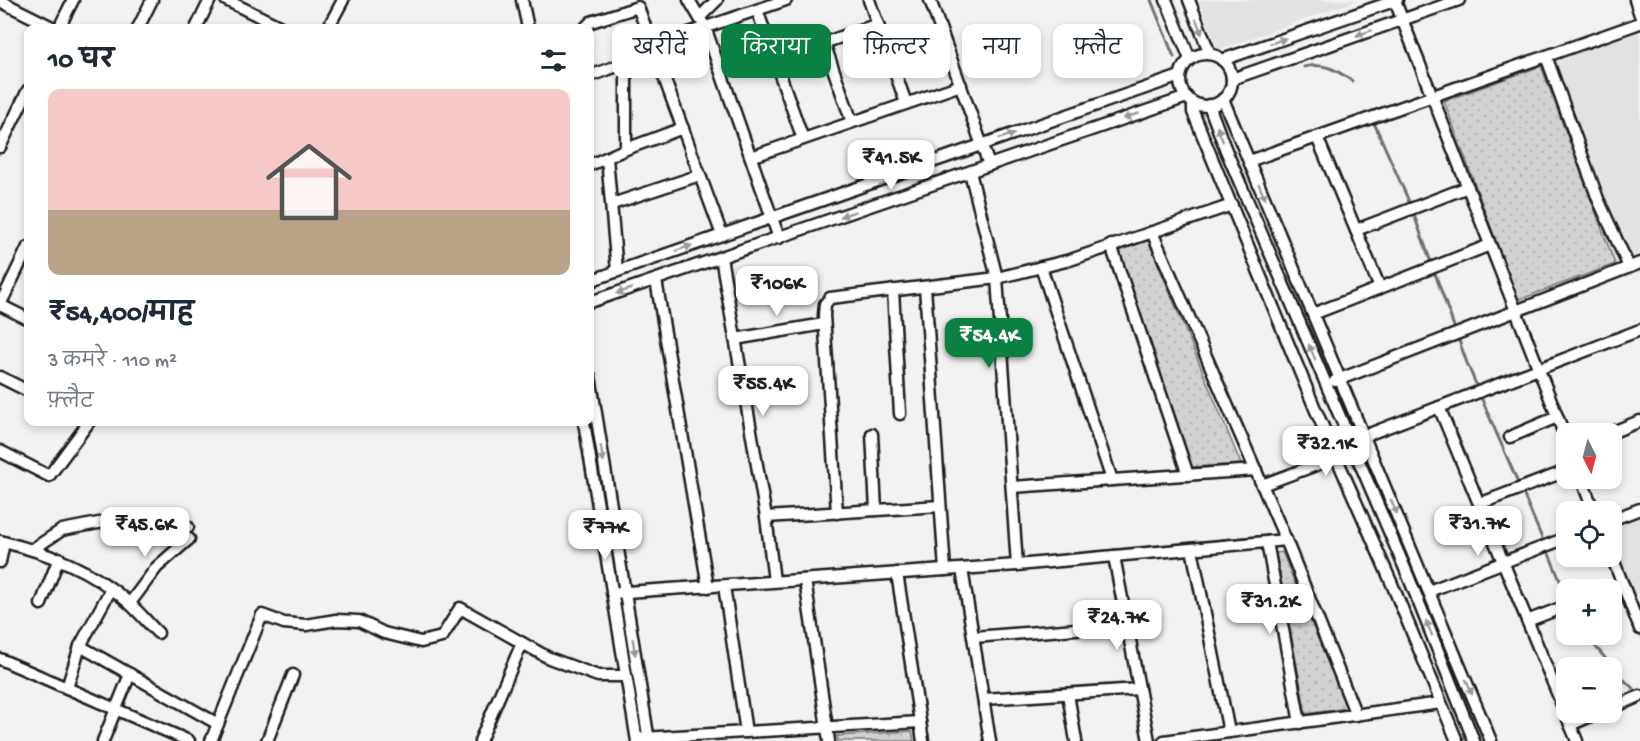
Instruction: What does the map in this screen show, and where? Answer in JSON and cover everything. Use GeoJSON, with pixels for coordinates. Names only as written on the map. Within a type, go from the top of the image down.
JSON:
{"type":"FeatureCollection","features":[{"type":"Feature","properties":{"kind":"street"},"geometry":{"type":"LineString","coordinates":[[61,24],[73,0]]}},
{"type":"Feature","properties":{"kind":"street"},"geometry":{"type":"LineString","coordinates":[[140,24],[152,0]]}},
{"type":"Feature","properties":{"kind":"street"},"geometry":{"type":"LineString","coordinates":[[198,24],[210,0]]}},
{"type":"Feature","properties":{"kind":"street"},"geometry":{"type":"LineString","coordinates":[[226,0],[241,3],[276,24]]}},
{"type":"Feature","properties":{"kind":"street"},"geometry":{"type":"LineString","coordinates":[[330,24],[342,0]]}},
{"type":"Feature","properties":{"kind":"street"},"geometry":{"type":"LineString","coordinates":[[522,0],[527,24]]}},
{"type":"Feature","properties":{"kind":"street"},"geometry":{"type":"LineString","coordinates":[[689,0],[702,22],[779,238]]}},
{"type":"Feature","properties":{"kind":"street"},"geometry":{"type":"LineString","coordinates":[[702,22],[717,0]]}},
{"type":"Feature","properties":{"kind":"street"},"geometry":{"type":"LineString","coordinates":[[698,24],[757,10],[786,0]]}},
{"type":"Feature","properties":{"kind":"street"},"geometry":{"type":"LineString","coordinates":[[869,0],[878,24]]}},
{"type":"Feature","properties":{"kind":"street"},"geometry":{"type":"LineString","coordinates":[[930,0],[989,165]]}},
{"type":"Feature","properties":{"kind":"street"},"geometry":{"type":"LineString","coordinates":[[1166,0],[1190,59]]}},
{"type":"Feature","properties":{"kind":"street"},"geometry":{"type":"LineString","coordinates":[[1189,0],[1209,54]]}},
{"type":"Feature","properties":{"kind":"street"},"geometry":{"type":"LineString","coordinates":[[1222,60],[1376,3],[1396,0],[1559,423]]}},
{"type":"Feature","properties":{"kind":"street"},"geometry":{"type":"LineString","coordinates":[[1232,78],[1459,0]]}},
{"type":"Feature","properties":{"kind":"street"},"geometry":{"type":"LineString","coordinates":[[1635,0],[1640,15]]}},
{"type":"Feature","properties":{"kind":"street"},"geometry":{"type":"LineString","coordinates":[[0,1],[46,24]]}},
{"type":"Feature","properties":{"kind":"street"},"geometry":{"type":"LineString","coordinates":[[589,24],[638,7],[645,24]]}},
{"type":"Feature","properties":{"kind":"street"},"geometry":{"type":"LineString","coordinates":[[757,10],[762,24]]}},
{"type":"Feature","properties":{"kind":"street"},"geometry":{"type":"LineString","coordinates":[[1249,161],[1640,22]]}},
{"type":"Feature","properties":{"kind":"street"},"geometry":{"type":"LineString","coordinates":[[594,301],[989,165],[1190,100],[1203,106],[1209,105],[1223,99],[1229,92],[1232,78],[1227,64],[1222,60],[1209,54],[1198,54],[1190,59],[1183,67],[1180,87],[1190,100],[1336,458],[1392,584],[1457,741]]}},
{"type":"Feature","properties":{"kind":"street"},"geometry":{"type":"LineString","coordinates":[[1326,384],[1635,265],[1598,199],[1546,56]]}},
{"type":"Feature","properties":{"kind":"street"},"geometry":{"type":"LineString","coordinates":[[831,63],[852,122]]}},
{"type":"Feature","properties":{"kind":"street"},"geometry":{"type":"LineString","coordinates":[[594,74],[612,67]]}},
{"type":"Feature","properties":{"kind":"street"},"geometry":{"type":"LineString","coordinates":[[594,280],[1180,76]]}},
{"type":"Feature","properties":{"kind":"street"},"geometry":{"type":"LineString","coordinates":[[626,78],[626,148]]}},
{"type":"Feature","properties":{"kind":"street"},"geometry":{"type":"LineString","coordinates":[[665,78],[722,235]]}},
{"type":"Feature","properties":{"kind":"street"},"geometry":{"type":"LineString","coordinates":[[781,78],[803,139]]}},
{"type":"Feature","properties":{"kind":"street"},"geometry":{"type":"LineString","coordinates":[[897,78],[906,103]]}},
{"type":"Feature","properties":{"kind":"street"},"geometry":{"type":"LineString","coordinates":[[751,157],[960,85]]}},
{"type":"Feature","properties":{"kind":"street"},"geometry":{"type":"LineString","coordinates":[[0,147],[24,98]]}},
{"type":"Feature","properties":{"kind":"street"},"geometry":{"type":"LineString","coordinates":[[1223,99],[1491,741]]}},
{"type":"Feature","properties":{"kind":"street"},"geometry":{"type":"LineString","coordinates":[[1209,105],[1474,741]]}},
{"type":"Feature","properties":{"kind":"street"},"geometry":{"type":"LineString","coordinates":[[594,163],[626,148],[683,128]]}},
{"type":"Feature","properties":{"kind":"street"},"geometry":{"type":"LineString","coordinates":[[1317,137],[1380,288]]}},
{"type":"Feature","properties":{"kind":"street"},"geometry":{"type":"LineString","coordinates":[[607,158],[618,271]]}},
{"type":"Feature","properties":{"kind":"street"},"geometry":{"type":"LineString","coordinates":[[970,172],[997,278],[1017,564]]}},
{"type":"Feature","properties":{"kind":"street"},"geometry":{"type":"LineString","coordinates":[[612,204],[700,175]]}},
{"type":"Feature","properties":{"kind":"street"},"geometry":{"type":"LineString","coordinates":[[1356,230],[1468,188]]}},
{"type":"Feature","properties":{"kind":"street"},"geometry":{"type":"LineString","coordinates":[[837,513],[824,324],[825,304],[830,298],[997,278],[1041,267],[1232,205]]}},
{"type":"Feature","properties":{"kind":"street"},"geometry":{"type":"LineString","coordinates":[[1152,232],[1286,540],[1356,715]]}},
{"type":"Feature","properties":{"kind":"street"},"geometry":{"type":"LineString","coordinates":[[1111,245],[1188,475]]}},
{"type":"Feature","properties":{"kind":"street"},"geometry":{"type":"LineString","coordinates":[[1313,314],[1490,245]]}},
{"type":"Feature","properties":{"kind":"street"},"geometry":{"type":"LineString","coordinates":[[24,255],[0,305],[24,317]]}},
{"type":"Feature","properties":{"kind":"street"},"geometry":{"type":"LineString","coordinates":[[721,256],[766,517],[774,581]]}},
{"type":"Feature","properties":{"kind":"street"},"geometry":{"type":"LineString","coordinates":[[1041,267],[1112,480]]}},
{"type":"Feature","properties":{"kind":"street"},"geometry":{"type":"LineString","coordinates":[[656,280],[708,587]]}},
{"type":"Feature","properties":{"kind":"street"},"geometry":{"type":"LineString","coordinates":[[925,287],[945,570]]}},
{"type":"Feature","properties":{"kind":"street"},"geometry":{"type":"LineString","coordinates":[[892,290],[900,414]]}},
{"type":"Feature","properties":{"kind":"street"},"geometry":{"type":"LineString","coordinates":[[735,339],[824,324]]}},
{"type":"Feature","properties":{"kind":"street"},"geometry":{"type":"LineString","coordinates":[[1262,485],[1354,451],[1364,436],[1640,330]]}},
{"type":"Feature","properties":{"kind":"street"},"geometry":{"type":"LineString","coordinates":[[0,377],[24,389]]}},
{"type":"Feature","properties":{"kind":"street"},"geometry":{"type":"LineString","coordinates":[[594,401],[648,740]]}},
{"type":"Feature","properties":{"kind":"street"},"geometry":{"type":"LineString","coordinates":[[1439,407],[1577,741]]}},
{"type":"Feature","properties":{"kind":"street"},"geometry":{"type":"LineString","coordinates":[[1510,437],[1557,417]]}},
{"type":"Feature","properties":{"kind":"street"},"geometry":{"type":"LineString","coordinates":[[1622,428],[1640,421]]}},
{"type":"Feature","properties":{"kind":"street"},"geometry":{"type":"LineString","coordinates":[[0,451],[49,476],[86,426]]}},
{"type":"Feature","properties":{"kind":"street"},"geometry":{"type":"LineString","coordinates":[[585,426],[636,740],[920,722]]}},
{"type":"Feature","properties":{"kind":"street"},"geometry":{"type":"LineString","coordinates":[[872,434],[876,510]]}},
{"type":"Feature","properties":{"kind":"street"},"geometry":{"type":"LineString","coordinates":[[1012,487],[1256,470]]}},
{"type":"Feature","properties":{"kind":"street"},"geometry":{"type":"LineString","coordinates":[[1479,504],[1556,475]]}},
{"type":"Feature","properties":{"kind":"street"},"geometry":{"type":"LineString","coordinates":[[766,517],[940,506]]}},
{"type":"Feature","properties":{"kind":"street"},"geometry":{"type":"LineString","coordinates":[[1622,516],[1640,509]]}},
{"type":"Feature","properties":{"kind":"street"},"geometry":{"type":"LineString","coordinates":[[33,549],[62,530],[130,517],[170,516],[188,527]]}},
{"type":"Feature","properties":{"kind":"street"},"geometry":{"type":"LineString","coordinates":[[130,603],[157,567],[189,539]]}},
{"type":"Feature","properties":{"kind":"street"},"geometry":{"type":"LineString","coordinates":[[612,593],[962,569],[1286,540]]}},
{"type":"Feature","properties":{"kind":"street"},"geometry":{"type":"LineString","coordinates":[[0,562],[2,541],[68,562],[130,603],[158,633]]}},
{"type":"Feature","properties":{"kind":"street"},"geometry":{"type":"LineString","coordinates":[[1267,542],[1300,723]]}},
{"type":"Feature","properties":{"kind":"street"},"geometry":{"type":"LineString","coordinates":[[1429,591],[1556,542]]}},
{"type":"Feature","properties":{"kind":"street"},"geometry":{"type":"LineString","coordinates":[[1192,549],[1229,732]]}},
{"type":"Feature","properties":{"kind":"street"},"geometry":{"type":"LineString","coordinates":[[1114,556],[1149,741]]}},
{"type":"Feature","properties":{"kind":"street"},"geometry":{"type":"LineString","coordinates":[[41,603],[58,558]]}},
{"type":"Feature","properties":{"kind":"street"},"geometry":{"type":"LineString","coordinates":[[1616,567],[1623,585],[1635,599],[1640,629]]}},
{"type":"Feature","properties":{"kind":"street"},"geometry":{"type":"LineString","coordinates":[[962,569],[990,741]]}},
{"type":"Feature","properties":{"kind":"street"},"geometry":{"type":"LineString","coordinates":[[897,573],[923,741]]}},
{"type":"Feature","properties":{"kind":"street"},"geometry":{"type":"LineString","coordinates":[[805,580],[829,741]]}},
{"type":"Feature","properties":{"kind":"street"},"geometry":{"type":"LineString","coordinates":[[724,586],[747,732]]}},
{"type":"Feature","properties":{"kind":"street"},"geometry":{"type":"LineString","coordinates":[[68,688],[80,646],[111,589]]}},
{"type":"Feature","properties":{"kind":"street"},"geometry":{"type":"LineString","coordinates":[[211,741],[262,615],[284,623],[306,625],[336,620],[359,621],[384,633],[421,642],[442,638],[460,608],[549,658],[598,676],[626,676]]}},
{"type":"Feature","properties":{"kind":"street"},"geometry":{"type":"LineString","coordinates":[[1527,621],[1556,610]]}},
{"type":"Feature","properties":{"kind":"street"},"geometry":{"type":"LineString","coordinates":[[974,637],[1127,625]]}},
{"type":"Feature","properties":{"kind":"street"},"geometry":{"type":"LineString","coordinates":[[480,741],[522,643]]}},
{"type":"Feature","properties":{"kind":"street"},"geometry":{"type":"LineString","coordinates":[[80,646],[218,724]]}},
{"type":"Feature","properties":{"kind":"street"},"geometry":{"type":"LineString","coordinates":[[0,659],[189,741]]}},
{"type":"Feature","properties":{"kind":"street"},"geometry":{"type":"LineString","coordinates":[[103,741],[130,674]]}},
{"type":"Feature","properties":{"kind":"street"},"geometry":{"type":"LineString","coordinates":[[267,741],[293,675]]}},
{"type":"Feature","properties":{"kind":"street"},"geometry":{"type":"LineString","coordinates":[[984,699],[1139,689]]}},
{"type":"Feature","properties":{"kind":"street"},"geometry":{"type":"LineString","coordinates":[[1068,694],[1076,741]]}},
{"type":"Feature","properties":{"kind":"street"},"geometry":{"type":"LineString","coordinates":[[1622,704],[1636,698]]}},
{"type":"Feature","properties":{"kind":"street"},"geometry":{"type":"LineString","coordinates":[[1164,741],[1441,703]]}},
{"type":"Feature","properties":{"kind":"street"},"geometry":{"type":"LineString","coordinates":[[1570,725],[1575,723]]}},
{"type":"Feature","properties":{"kind":"shaded area"},"geometry":{"type":"Polygon","coordinates":[[[1199,0],[1359,0],[1218,50],[1199,0]]]}},
{"type":"Feature","properties":{"kind":"shaded area"},"geometry":{"type":"Polygon","coordinates":[[[1638,32],[1640,38],[1640,255],[1615,264],[1541,66],[1638,32]]]}},
{"type":"Feature","properties":{"kind":"shaded area"},"geometry":{"type":"Polygon","coordinates":[[[1541,66],[1615,264],[1518,300],[1444,101],[1541,66]]]}},
{"type":"Feature","properties":{"kind":"shaded area"},"geometry":{"type":"Polygon","coordinates":[[[1148,240],[1241,464],[1190,467],[1120,251],[1148,240]]]}},
{"type":"Feature","properties":{"kind":"shaded area"},"geometry":{"type":"Polygon","coordinates":[[[1640,516],[1640,592],[1634,594],[1622,563],[1622,523],[1640,516]]]}},
{"type":"Feature","properties":{"kind":"shaded area"},"geometry":{"type":"Polygon","coordinates":[[[1282,552],[1347,708],[1306,714],[1276,553],[1282,552]]]}},
{"type":"Feature","properties":{"kind":"shaded area"},"geometry":{"type":"Polygon","coordinates":[[[912,731],[914,741],[838,741],[837,736],[912,731]]]}},
{"type":"Feature","properties":{"kind":"waterway"},"geometry":{"type":"LineString","coordinates":[[1151,0],[1174,57]]}},
{"type":"Feature","properties":{"kind":"waterway"},"geometry":{"type":"LineString","coordinates":[[1304,67],[1324,66],[1341,73],[1352,81]]}},
{"type":"Feature","properties":{"kind":"waterway"},"geometry":{"type":"LineString","coordinates":[[1375,125],[1411,206]]}},
{"type":"Feature","properties":{"kind":"waterway"},"geometry":{"type":"LineString","coordinates":[[1413,212],[1478,389]]}},
{"type":"Feature","properties":{"kind":"waterway"},"geometry":{"type":"LineString","coordinates":[[1480,395],[1519,485]]}},
{"type":"Feature","properties":{"kind":"waterway"},"geometry":{"type":"LineString","coordinates":[[1522,491],[1544,543]]}},
{"type":"Feature","properties":{"kind":"waterway"},"geometry":{"type":"LineString","coordinates":[[1547,549],[1559,579]]}},
{"type":"Feature","properties":{"kind":"waterway"},"geometry":{"type":"LineString","coordinates":[[1594,645],[1621,677],[1639,694]]}}]}
